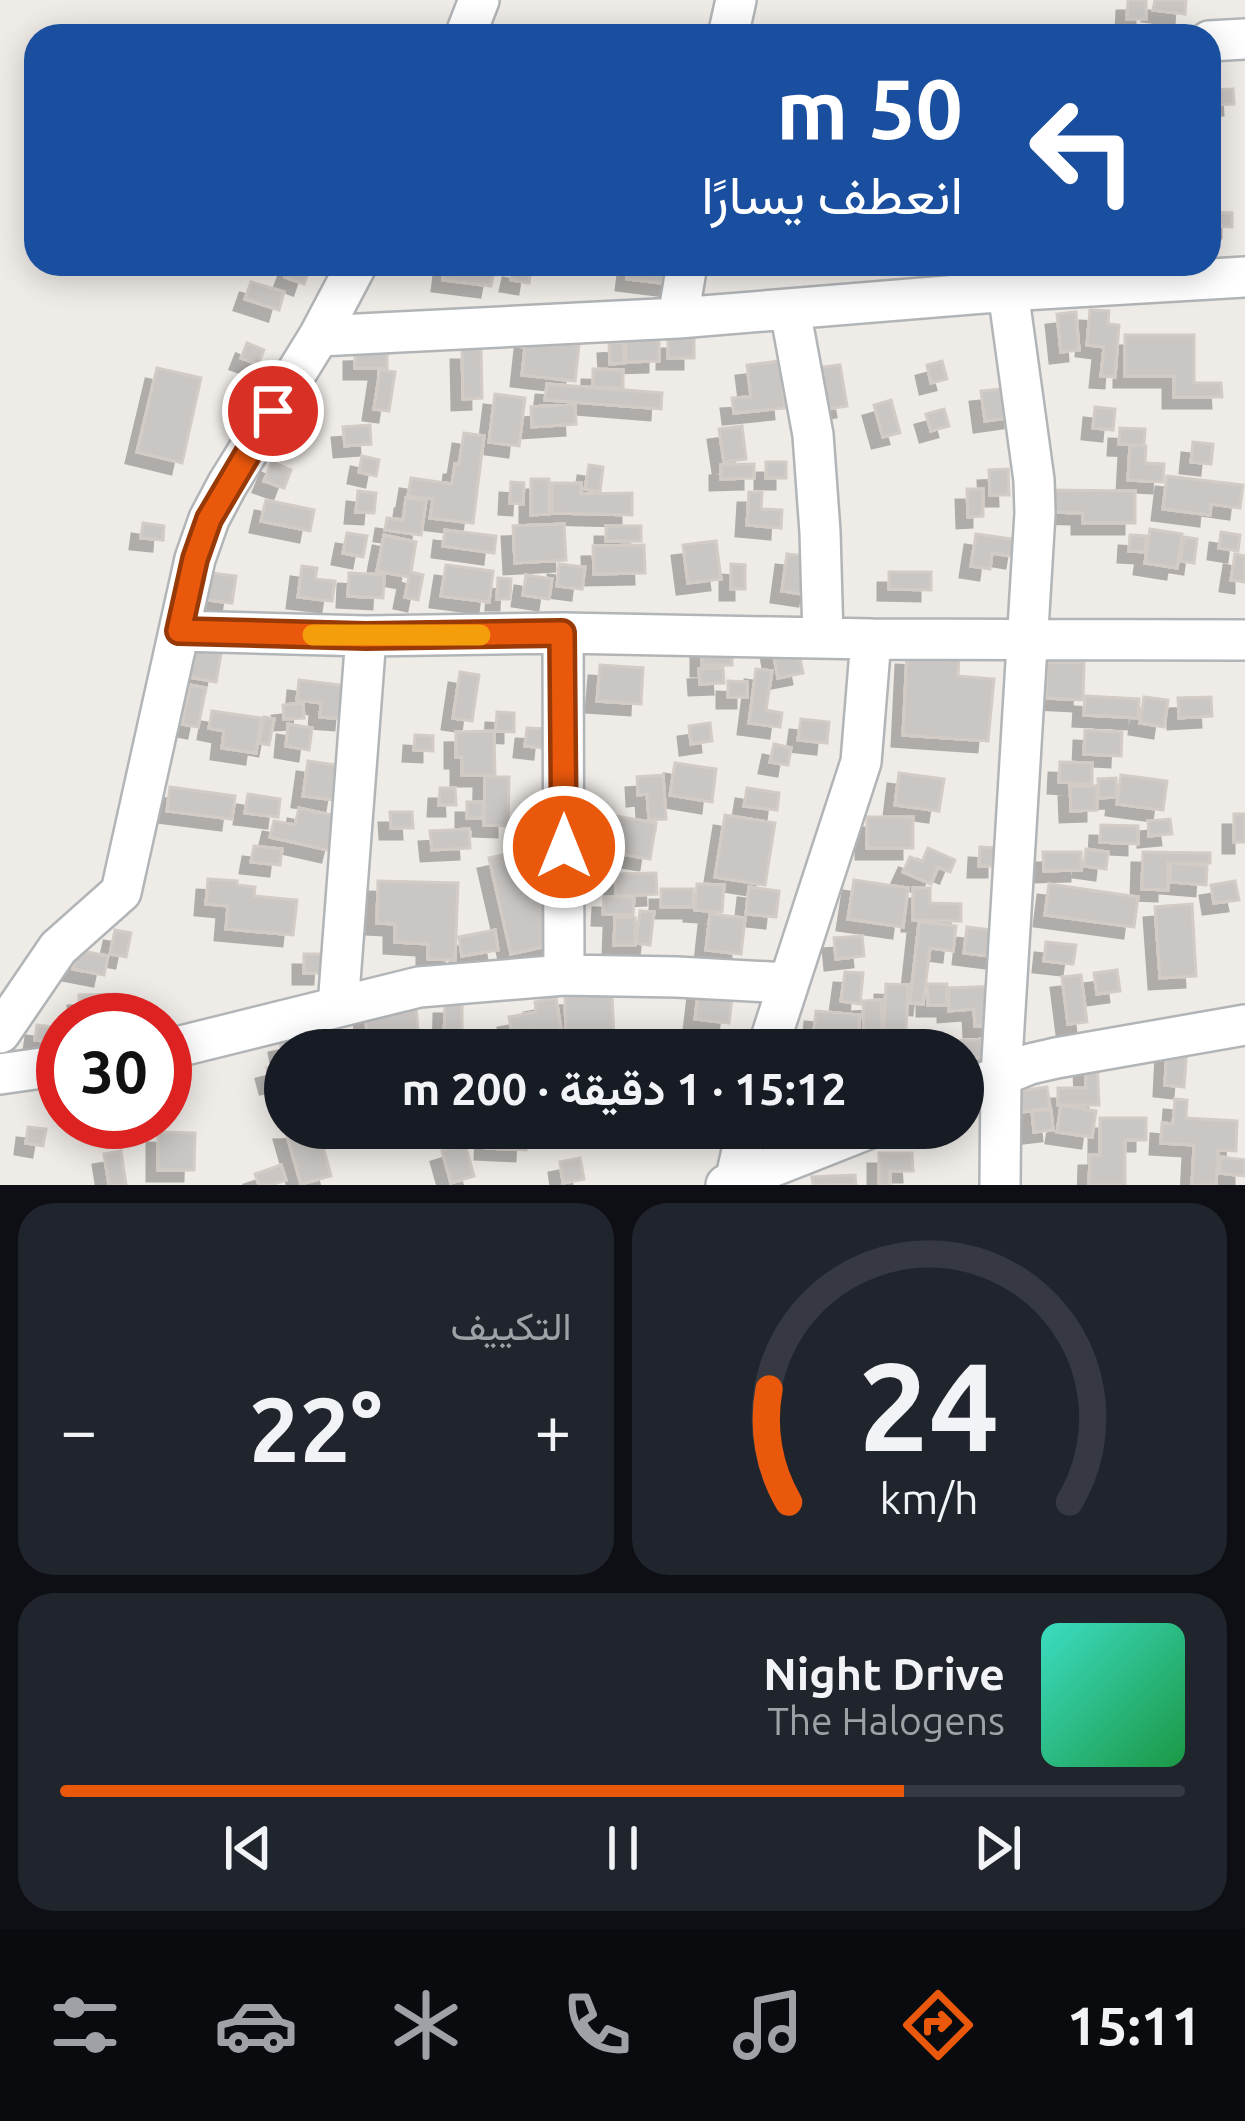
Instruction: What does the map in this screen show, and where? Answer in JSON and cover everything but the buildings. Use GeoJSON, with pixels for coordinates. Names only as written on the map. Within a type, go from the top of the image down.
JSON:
{"type":"FeatureCollection","features":[{"type":"Feature","properties":{"kind":"street"},"geometry":{"type":"LineString","coordinates":[[0,1033],[58,949],[121,892],[195,559],[209,519],[351,276]]}},
{"type":"Feature","properties":{"kind":"street"},"geometry":{"type":"LineString","coordinates":[[678,318],[685,276]]}},
{"type":"Feature","properties":{"kind":"street"},"geometry":{"type":"LineString","coordinates":[[319,336],[678,318],[1245,277]]}},
{"type":"Feature","properties":{"kind":"street"},"geometry":{"type":"LineString","coordinates":[[1000,1185],[1001,1076],[1033,565],[1034,480],[1008,291]]}},
{"type":"Feature","properties":{"kind":"street"},"geometry":{"type":"LineString","coordinates":[[790,310],[813,435],[823,638]]}},
{"type":"Feature","properties":{"kind":"street"},"geometry":{"type":"LineString","coordinates":[[179,631],[1245,640]]}},
{"type":"Feature","properties":{"kind":"street"},"geometry":{"type":"LineString","coordinates":[[562,633],[565,975]]}},
{"type":"Feature","properties":{"kind":"street"},"geometry":{"type":"LineString","coordinates":[[338,1007],[366,636]]}},
{"type":"Feature","properties":{"kind":"street"},"geometry":{"type":"LineString","coordinates":[[774,1029],[860,762],[871,639]]}},
{"type":"Feature","properties":{"kind":"street"},"geometry":{"type":"LineString","coordinates":[[192,1043],[419,987],[565,975],[788,983]]}},
{"type":"Feature","properties":{"kind":"street"},"geometry":{"type":"LineString","coordinates":[[984,1083],[1056,1058],[1245,1025]]}},
{"type":"Feature","properties":{"kind":"street"},"geometry":{"type":"LineString","coordinates":[[0,1074],[36,1069]]}},
{"type":"Feature","properties":{"kind":"street"},"geometry":{"type":"LineString","coordinates":[[730,1183],[740,1149]]}},
{"type":"Feature","properties":{"kind":"street"},"geometry":{"type":"LineString","coordinates":[[730,1183],[817,1149]]}},
{"type":"Feature","properties":{"kind":"slow traffic"},"geometry":{"type":"LineString","coordinates":[[313,635],[480,635]]}},
{"type":"Feature","properties":{"kind":"route"},"geometry":{"type":"LineString","coordinates":[[273,411],[209,519],[179,631],[366,636],[562,633],[564,847]]}}]}
